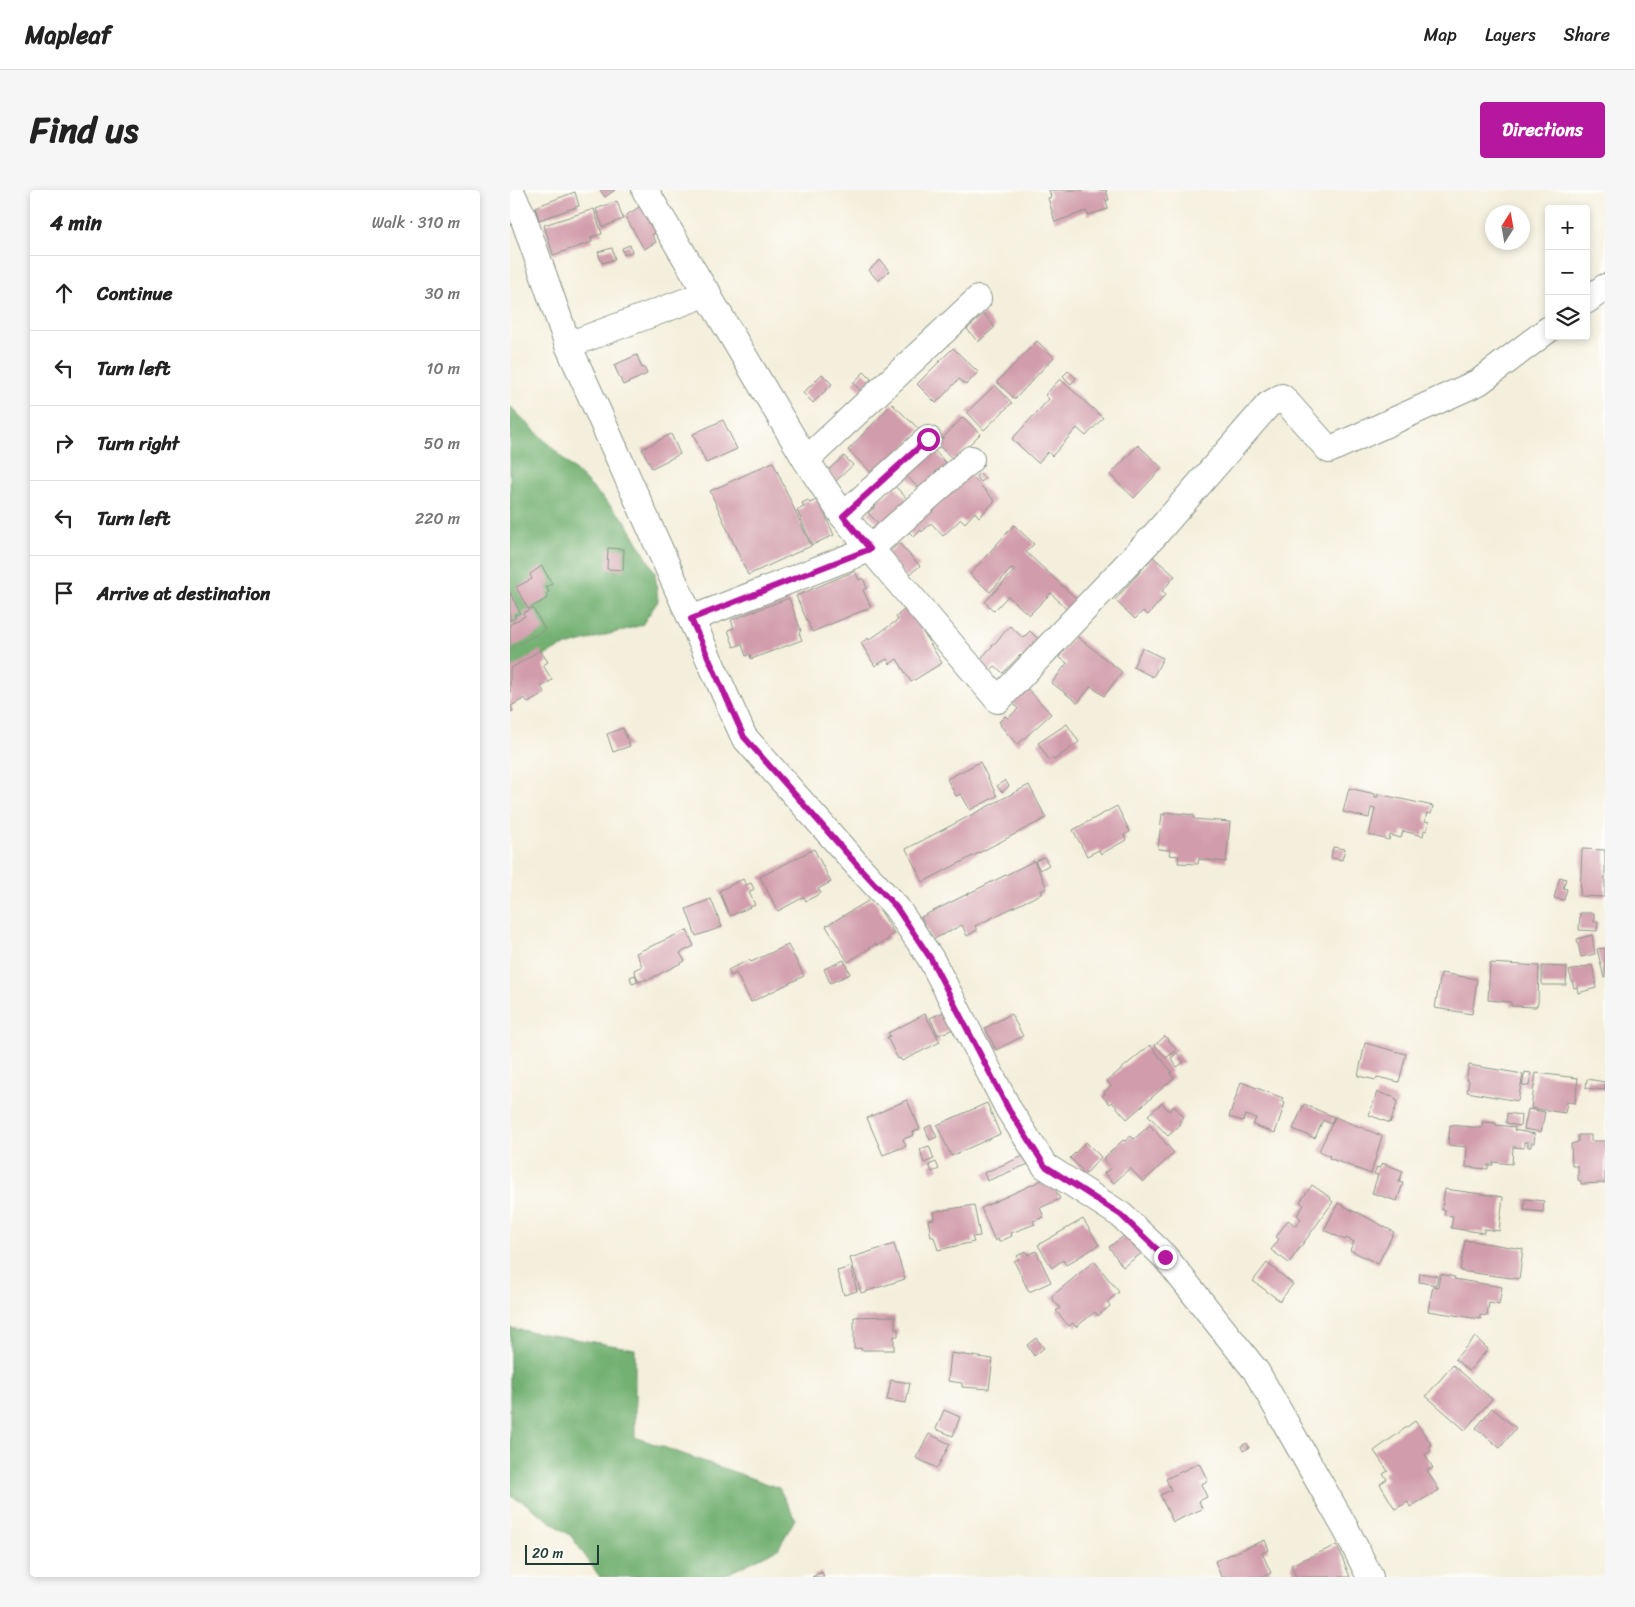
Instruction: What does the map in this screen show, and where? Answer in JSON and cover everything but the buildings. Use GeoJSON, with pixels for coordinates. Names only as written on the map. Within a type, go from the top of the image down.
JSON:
{"type":"FeatureCollection","features":[{"type":"Feature","properties":{"kind":"street"},"geometry":{"type":"LineString","coordinates":[[510,190],[522,214],[568,345],[744,737],[896,907],[931,959],[1009,1110],[1045,1166],[1121,1215],[1165,1257],[1197,1294],[1256,1371],[1347,1531],[1370,1577]]}},
{"type":"Feature","properties":{"kind":"street"},"geometry":{"type":"LineString","coordinates":[[645,190],[806,460],[843,516],[998,700],[1154,536],[1268,405],[1282,397],[1329,450],[1479,382],[1545,333]]}},
{"type":"Feature","properties":{"kind":"street"},"geometry":{"type":"LineString","coordinates":[[1590,298],[1605,287]]}},
{"type":"Feature","properties":{"kind":"street"},"geometry":{"type":"LineString","coordinates":[[568,345],[708,294]]}},
{"type":"Feature","properties":{"kind":"street"},"geometry":{"type":"LineString","coordinates":[[806,460],[978,299]]}},
{"type":"Feature","properties":{"kind":"street"},"geometry":{"type":"LineString","coordinates":[[843,516],[928,439]]}},
{"type":"Feature","properties":{"kind":"street"},"geometry":{"type":"LineString","coordinates":[[691,619],[870,549],[971,459]]}},
{"type":"Feature","properties":{"kind":"green space"},"geometry":{"type":"Polygon","coordinates":[[[510,406],[625,520],[655,572],[658,601],[642,625],[559,648],[510,674],[510,406]]]}},
{"type":"Feature","properties":{"kind":"green space"},"geometry":{"type":"Polygon","coordinates":[[[510,1328],[635,1349],[635,1437],[779,1488],[795,1519],[778,1549],[721,1577],[600,1577],[571,1536],[522,1501],[510,1496],[510,1328]]]}},
{"type":"Feature","properties":{"kind":"route"},"geometry":{"type":"LineString","coordinates":[[928,439],[843,516],[870,549],[691,619],[744,737],[896,907],[931,959],[1009,1110],[1045,1166],[1121,1215],[1165,1257]]}}]}
